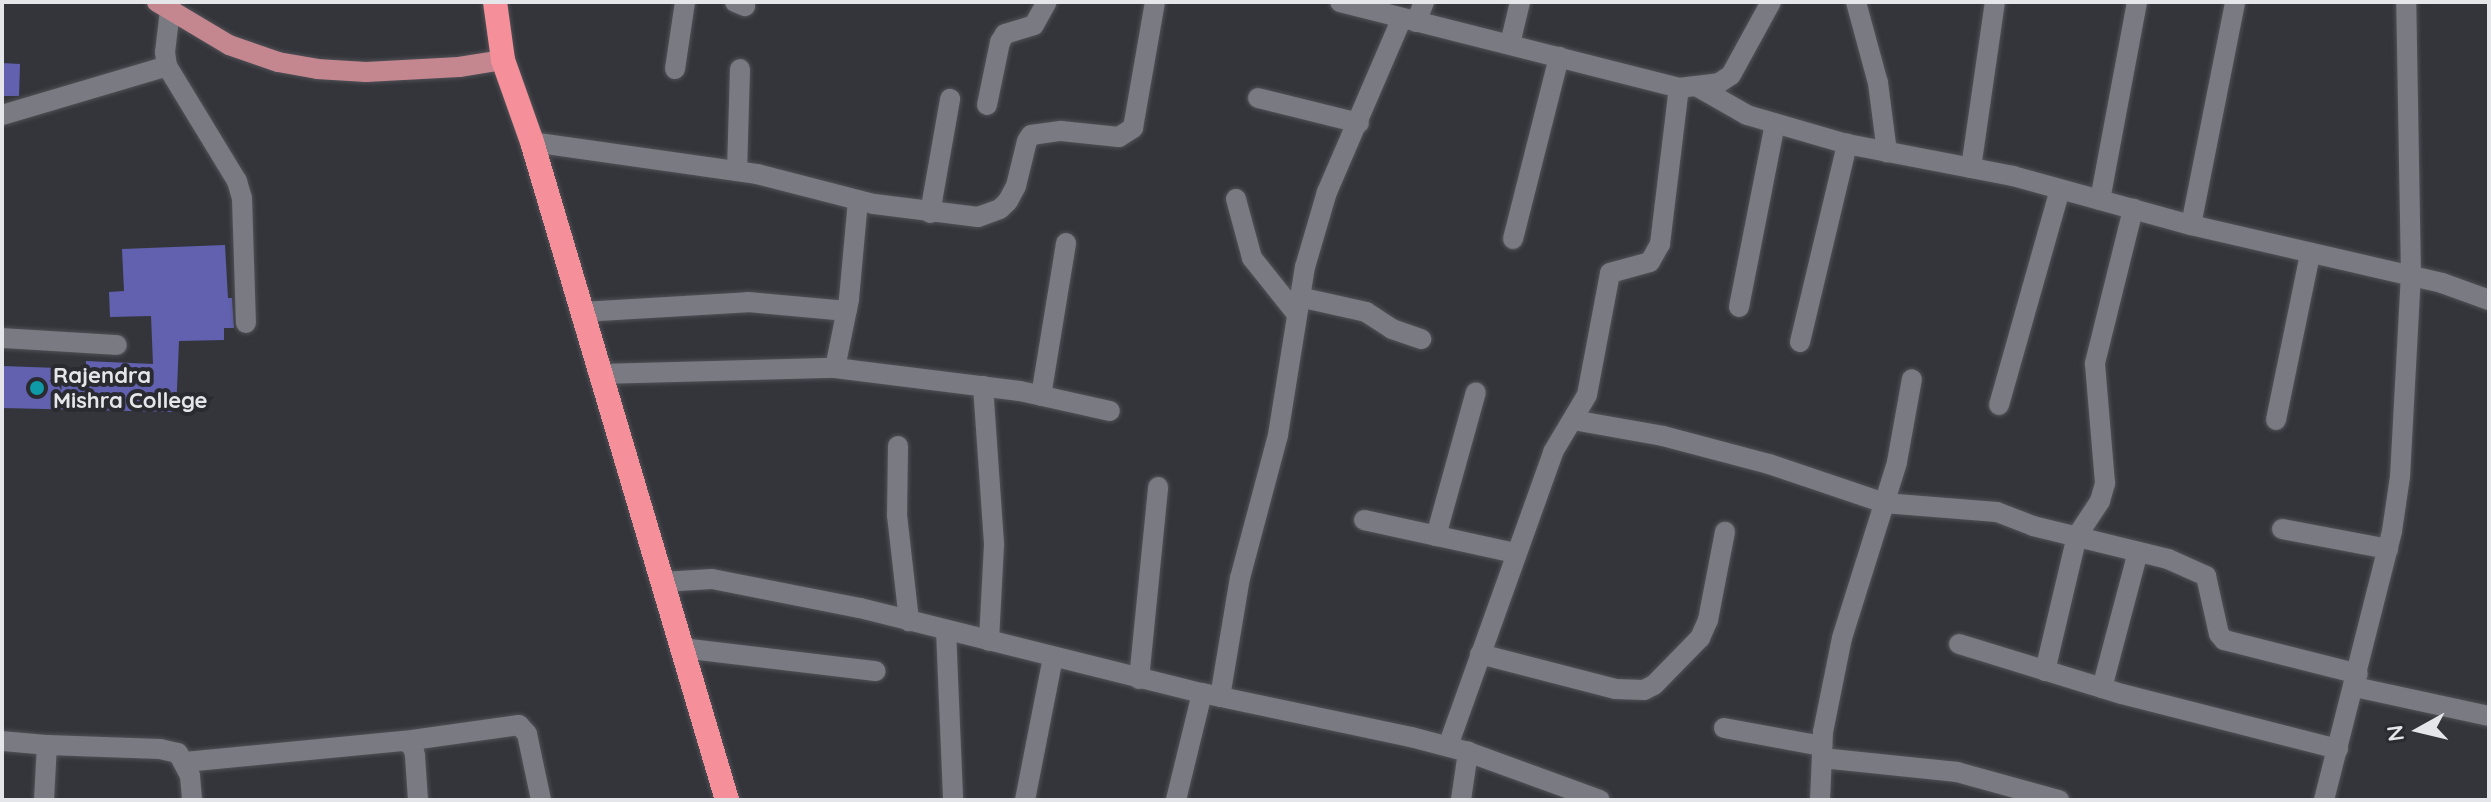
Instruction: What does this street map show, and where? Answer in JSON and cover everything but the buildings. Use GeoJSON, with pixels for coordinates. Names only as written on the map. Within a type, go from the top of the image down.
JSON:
{"type":"FeatureCollection","features":[{"type":"Feature","properties":{"kind":"highway"},"geometry":{"type":"LineString","coordinates":[[495,2],[503,60],[532,142],[727,800]]}},
{"type":"Feature","properties":{"kind":"main road"},"geometry":{"type":"LineString","coordinates":[[166,4],[229,45],[278,62],[317,69],[366,72],[459,67],[503,60]]}},
{"type":"Feature","properties":{"kind":"street"},"geometry":{"type":"LineString","coordinates":[[675,69],[685,2]]}},
{"type":"Feature","properties":{"kind":"street"},"geometry":{"type":"LineString","coordinates":[[987,105],[1000,42],[1005,34],[1034,25],[1047,2]]}},
{"type":"Feature","properties":{"kind":"street"},"geometry":{"type":"LineString","coordinates":[[532,142],[785,179],[858,200],[930,213],[978,217],[1000,209],[1016,186],[1031,135],[1061,131],[1127,135],[1133,128],[1155,2]]}},
{"type":"Feature","properties":{"kind":"street"},"geometry":{"type":"LineString","coordinates":[[1343,2],[1688,88],[1775,124],[1847,144],[1971,168],[2191,225],[2411,276],[2489,300]]}},
{"type":"Feature","properties":{"kind":"street"},"geometry":{"type":"LineString","coordinates":[[1176,800],[1211,695],[1278,435],[1298,305],[1327,192],[1409,20],[1424,2]]}},
{"type":"Feature","properties":{"kind":"street"},"geometry":{"type":"LineString","coordinates":[[1510,44],[1520,2]]}},
{"type":"Feature","properties":{"kind":"street"},"geometry":{"type":"LineString","coordinates":[[1688,88],[1719,83],[1731,75],[1771,2]]}},
{"type":"Feature","properties":{"kind":"street"},"geometry":{"type":"LineString","coordinates":[[1856,2],[1878,83],[1887,152]]}},
{"type":"Feature","properties":{"kind":"street"},"geometry":{"type":"LineString","coordinates":[[1971,168],[1995,2]]}},
{"type":"Feature","properties":{"kind":"street"},"geometry":{"type":"LineString","coordinates":[[2100,200],[2137,2]]}},
{"type":"Feature","properties":{"kind":"street"},"geometry":{"type":"LineString","coordinates":[[2191,225],[2235,2]]}},
{"type":"Feature","properties":{"kind":"street"},"geometry":{"type":"LineString","coordinates":[[2324,800],[2388,549],[2400,477],[2411,276],[2406,167],[2406,2]]}},
{"type":"Feature","properties":{"kind":"street"},"geometry":{"type":"LineString","coordinates":[[166,4],[167,66],[237,181],[242,198],[246,323]]}},
{"type":"Feature","properties":{"kind":"street"},"geometry":{"type":"LineString","coordinates":[[1513,239],[1559,57]]}},
{"type":"Feature","properties":{"kind":"street"},"geometry":{"type":"LineString","coordinates":[[2,115],[167,66]]}},
{"type":"Feature","properties":{"kind":"street"},"geometry":{"type":"LineString","coordinates":[[737,171],[740,69]]}},
{"type":"Feature","properties":{"kind":"street"},"geometry":{"type":"LineString","coordinates":[[1461,800],[1458,749],[1480,654],[1553,452],[1587,395],[1610,273],[1650,262],[1660,244],[1688,88]]}},
{"type":"Feature","properties":{"kind":"street"},"geometry":{"type":"LineString","coordinates":[[1258,98],[1359,123]]}},
{"type":"Feature","properties":{"kind":"street"},"geometry":{"type":"LineString","coordinates":[[930,213],[950,99]]}},
{"type":"Feature","properties":{"kind":"street"},"geometry":{"type":"LineString","coordinates":[[1739,307],[1775,124]]}},
{"type":"Feature","properties":{"kind":"street"},"geometry":{"type":"LineString","coordinates":[[1800,342],[1847,144]]}},
{"type":"Feature","properties":{"kind":"street"},"geometry":{"type":"LineString","coordinates":[[1999,405],[2060,190]]}},
{"type":"Feature","properties":{"kind":"street"},"geometry":{"type":"LineString","coordinates":[[1236,199],[1252,258],[1298,305],[1366,312],[1392,329],[1421,339]]}},
{"type":"Feature","properties":{"kind":"street"},"geometry":{"type":"LineString","coordinates":[[835,368],[847,311],[858,200]]}},
{"type":"Feature","properties":{"kind":"street"},"geometry":{"type":"LineString","coordinates":[[2045,671],[2077,536],[2100,501],[2105,483],[2095,363],[2133,209]]}},
{"type":"Feature","properties":{"kind":"street"},"geometry":{"type":"LineString","coordinates":[[1041,396],[1066,243]]}},
{"type":"Feature","properties":{"kind":"street"},"geometry":{"type":"LineString","coordinates":[[2276,420],[2310,254]]}},
{"type":"Feature","properties":{"kind":"street"},"geometry":{"type":"LineString","coordinates":[[582,312],[748,302],[847,311]]}},
{"type":"Feature","properties":{"kind":"street"},"geometry":{"type":"LineString","coordinates":[[2,338],[117,345]]}},
{"type":"Feature","properties":{"kind":"street"},"geometry":{"type":"LineString","coordinates":[[600,374],[835,368],[983,386],[1110,411]]}},
{"type":"Feature","properties":{"kind":"street"},"geometry":{"type":"LineString","coordinates":[[1820,800],[1822,752],[1842,638],[1897,462],[1912,379]]}},
{"type":"Feature","properties":{"kind":"street"},"geometry":{"type":"LineString","coordinates":[[983,386],[994,545],[989,641]]}},
{"type":"Feature","properties":{"kind":"street"},"geometry":{"type":"LineString","coordinates":[[1436,536],[1476,392]]}},
{"type":"Feature","properties":{"kind":"street"},"geometry":{"type":"LineString","coordinates":[[1573,420],[1693,444],[1769,464],[1884,503],[1997,512],[2033,526],[2197,569],[2206,576],[2219,634],[2224,640],[2489,716]]}},
{"type":"Feature","properties":{"kind":"street"},"geometry":{"type":"LineString","coordinates":[[898,446],[897,515],[909,621]]}},
{"type":"Feature","properties":{"kind":"street"},"geometry":{"type":"LineString","coordinates":[[1139,679],[1158,487]]}},
{"type":"Feature","properties":{"kind":"street"},"geometry":{"type":"LineString","coordinates":[[1364,520],[1515,553]]}},
{"type":"Feature","properties":{"kind":"street"},"geometry":{"type":"LineString","coordinates":[[2282,529],[2388,549]]}},
{"type":"Feature","properties":{"kind":"street"},"geometry":{"type":"LineString","coordinates":[[1480,654],[1615,689],[1644,690],[1700,638],[1708,620],[1725,532]]}},
{"type":"Feature","properties":{"kind":"street"},"geometry":{"type":"LineString","coordinates":[[2102,688],[2138,552]]}},
{"type":"Feature","properties":{"kind":"street"},"geometry":{"type":"LineString","coordinates":[[662,582],[712,579],[909,621],[1139,679],[1458,749],[1600,800]]}},
{"type":"Feature","properties":{"kind":"street"},"geometry":{"type":"LineString","coordinates":[[946,630],[953,800]]}},
{"type":"Feature","properties":{"kind":"street"},"geometry":{"type":"LineString","coordinates":[[1959,644],[2102,688],[2338,749]]}},
{"type":"Feature","properties":{"kind":"street"},"geometry":{"type":"LineString","coordinates":[[682,648],[876,671]]}},
{"type":"Feature","properties":{"kind":"street"},"geometry":{"type":"LineString","coordinates":[[1025,800],[1053,657]]}},
{"type":"Feature","properties":{"kind":"street"},"geometry":{"type":"LineString","coordinates":[[185,762],[405,741],[519,725],[527,734],[541,800]]}},
{"type":"Feature","properties":{"kind":"street"},"geometry":{"type":"LineString","coordinates":[[1724,728],[1822,752],[1957,772],[2059,800]]}},
{"type":"Feature","properties":{"kind":"street"},"geometry":{"type":"LineString","coordinates":[[2,741],[160,749],[178,753],[185,762],[192,800]]}},
{"type":"Feature","properties":{"kind":"street"},"geometry":{"type":"LineString","coordinates":[[405,741],[413,747],[415,756],[418,800]]}},
{"type":"Feature","properties":{"kind":"street"},"geometry":{"type":"LineString","coordinates":[[44,800],[47,745]]}},
{"type":"Feature","properties":{"kind":"place","name":"Rajendra Mishra College"},"geometry":{"type":"Point","coordinates":[37,388]}}]}
